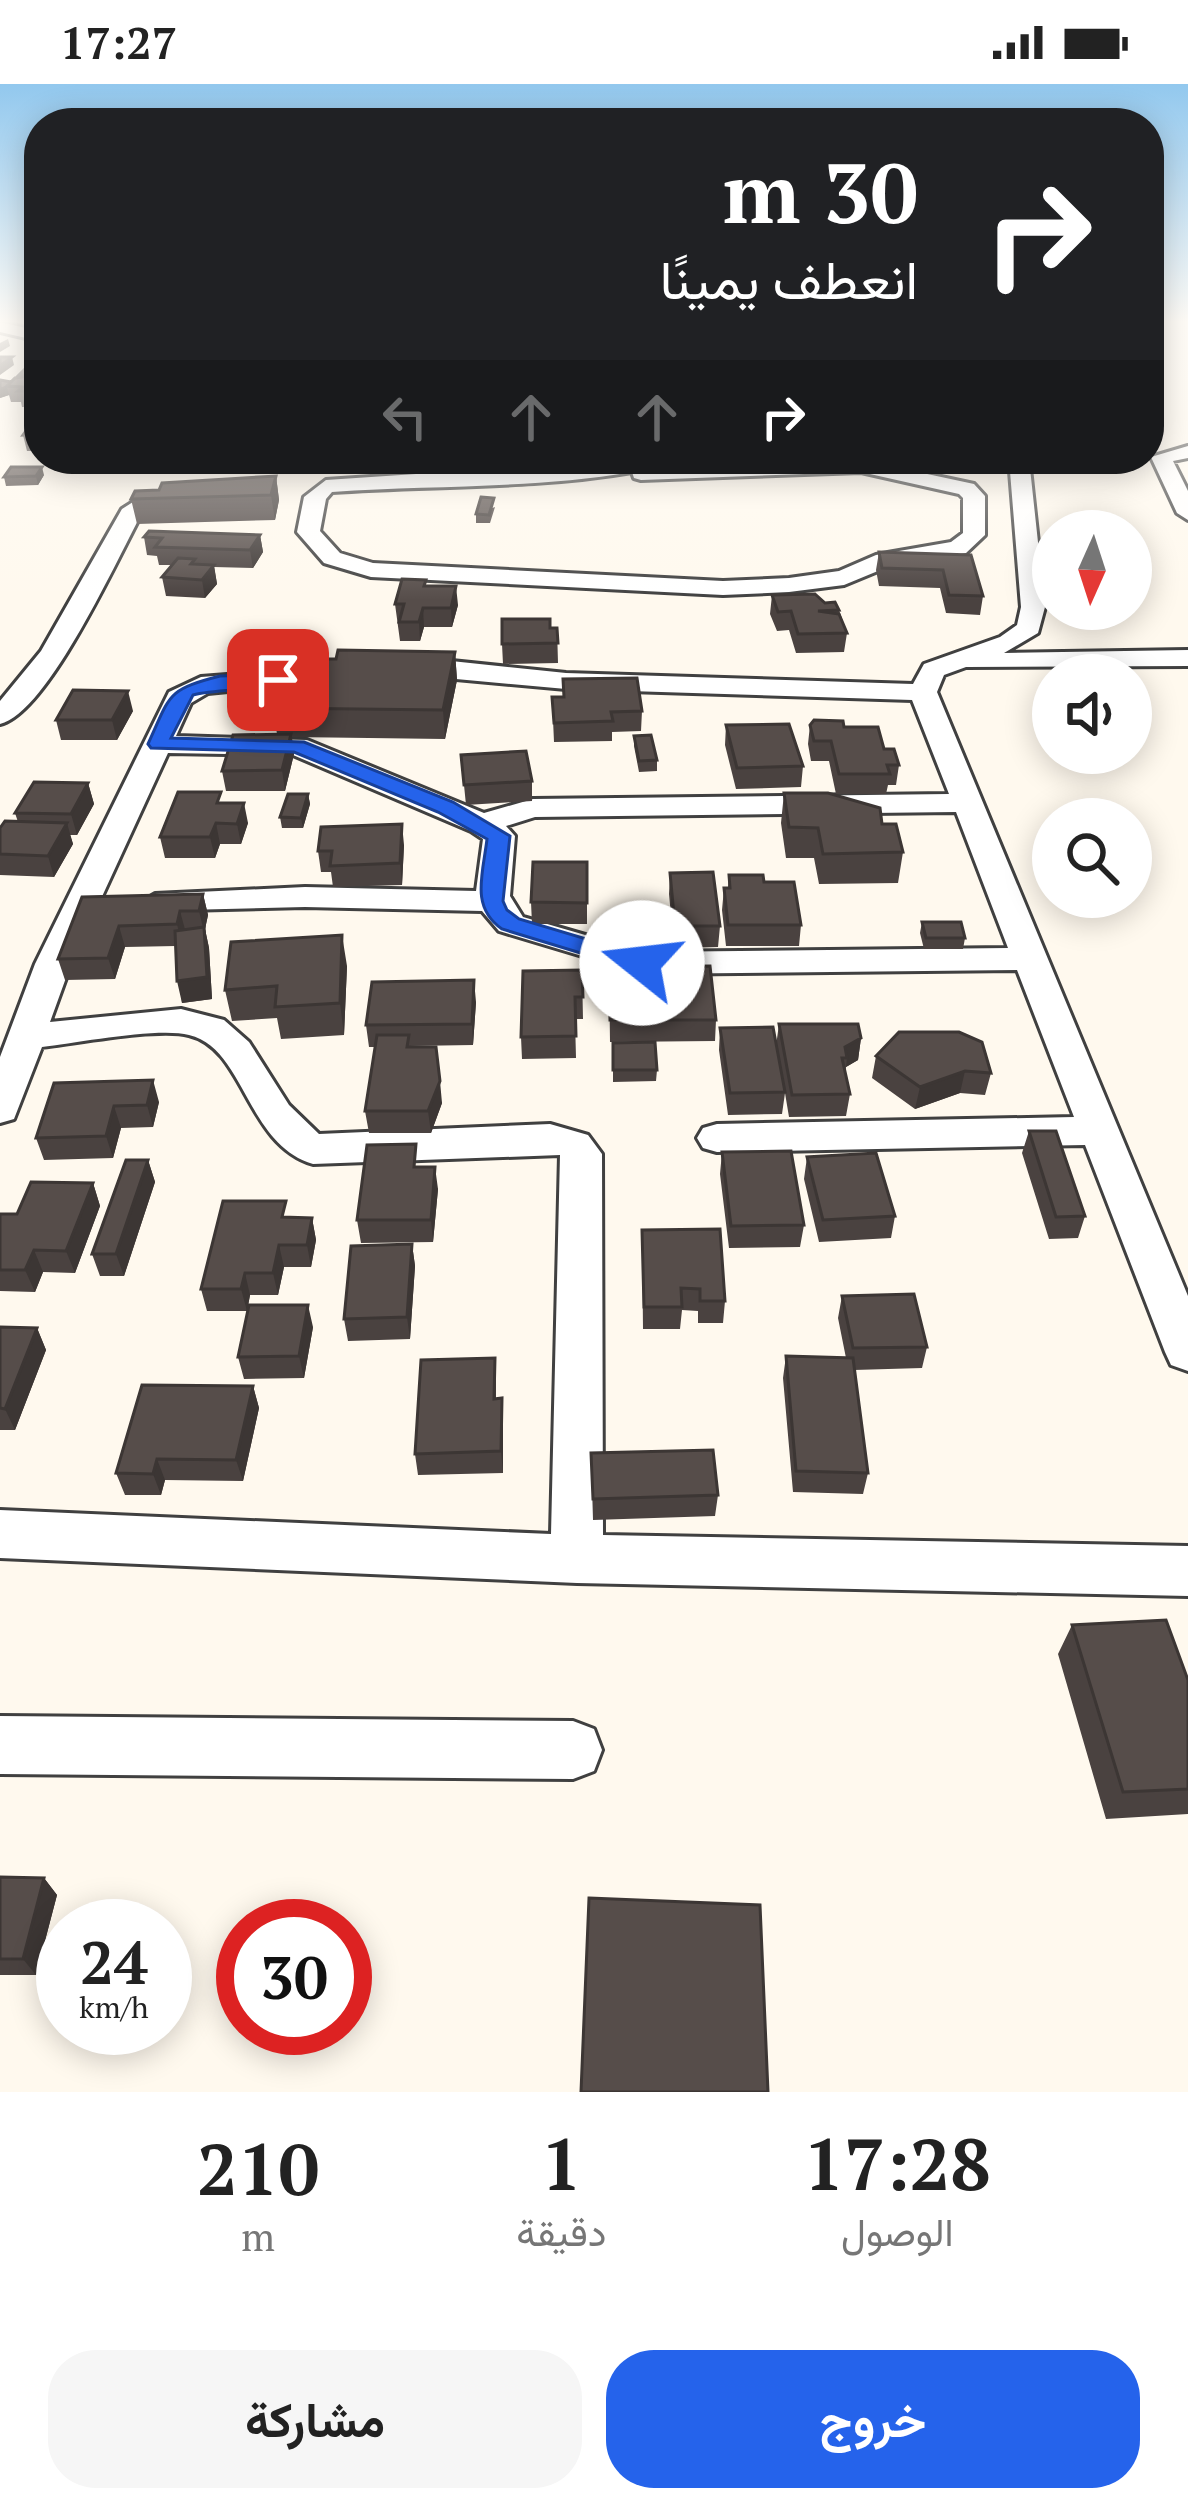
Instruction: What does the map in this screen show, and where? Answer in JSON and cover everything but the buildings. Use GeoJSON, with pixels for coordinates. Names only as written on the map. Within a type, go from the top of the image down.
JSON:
{"type":"FeatureCollection","features":[{"type":"Feature","properties":{"kind":"street"},"geometry":{"type":"LineString","coordinates":[[1164,463],[1188,513]]}},
{"type":"Feature","properties":{"kind":"street"},"geometry":{"type":"LineString","coordinates":[[412,474],[326,486],[315,497],[308,532],[332,558],[371,570],[723,588],[789,585],[861,574],[884,560],[958,548],[974,535],[974,496],[935,479],[906,474]]}},
{"type":"Feature","properties":{"kind":"street"},"geometry":{"type":"LineString","coordinates":[[570,474],[612,474]]}},
{"type":"Feature","properties":{"kind":"street"},"geometry":{"type":"LineString","coordinates":[[589,475],[594,474]]}},
{"type":"Feature","properties":{"kind":"street"},"geometry":{"type":"LineString","coordinates":[[1001,474],[1033,607],[1029,628],[1009,643],[933,670],[923,692],[1188,1352]]}},
{"type":"Feature","properties":{"kind":"street"},"geometry":{"type":"LineString","coordinates":[[0,716],[13,707],[51,651],[133,509]]}},
{"type":"Feature","properties":{"kind":"street"},"geometry":{"type":"LineString","coordinates":[[952,663],[1188,658]]}},
{"type":"Feature","properties":{"kind":"street"},"geometry":{"type":"LineString","coordinates":[[0,1109],[80,907],[178,698],[201,685],[442,664],[560,680],[748,692],[923,692]]}},
{"type":"Feature","properties":{"kind":"street"},"geometry":{"type":"LineString","coordinates":[[158,744],[297,746],[482,824],[499,836],[492,901],[496,914],[511,924],[642,963],[1034,959]]}},
{"type":"Feature","properties":{"kind":"street"},"geometry":{"type":"LineString","coordinates":[[482,824],[533,808],[967,803]]}},
{"type":"Feature","properties":{"kind":"street"},"geometry":{"type":"LineString","coordinates":[[80,907],[305,897],[492,901]]}},
{"type":"Feature","properties":{"kind":"street"},"geometry":{"type":"LineString","coordinates":[[28,1036],[182,1021],[206,1027],[224,1035],[300,1144],[313,1149],[550,1138],[574,1144],[582,1154],[577,1559]]}},
{"type":"Feature","properties":{"kind":"street"},"geometry":{"type":"LineString","coordinates":[[717,1138],[1101,1131]]}},
{"type":"Feature","properties":{"kind":"street"},"geometry":{"type":"LineString","coordinates":[[0,1534],[577,1559],[1188,1571]]}},
{"type":"Feature","properties":{"kind":"street"},"geometry":{"type":"LineString","coordinates":[[0,1745],[573,1750]]}},
{"type":"Feature","properties":{"kind":"route"},"geometry":{"type":"LineString","coordinates":[[278,680],[220,682],[187,691],[178,698],[158,744],[297,746],[445,807],[499,836],[492,901],[496,914],[511,924],[642,963]]}}]}
